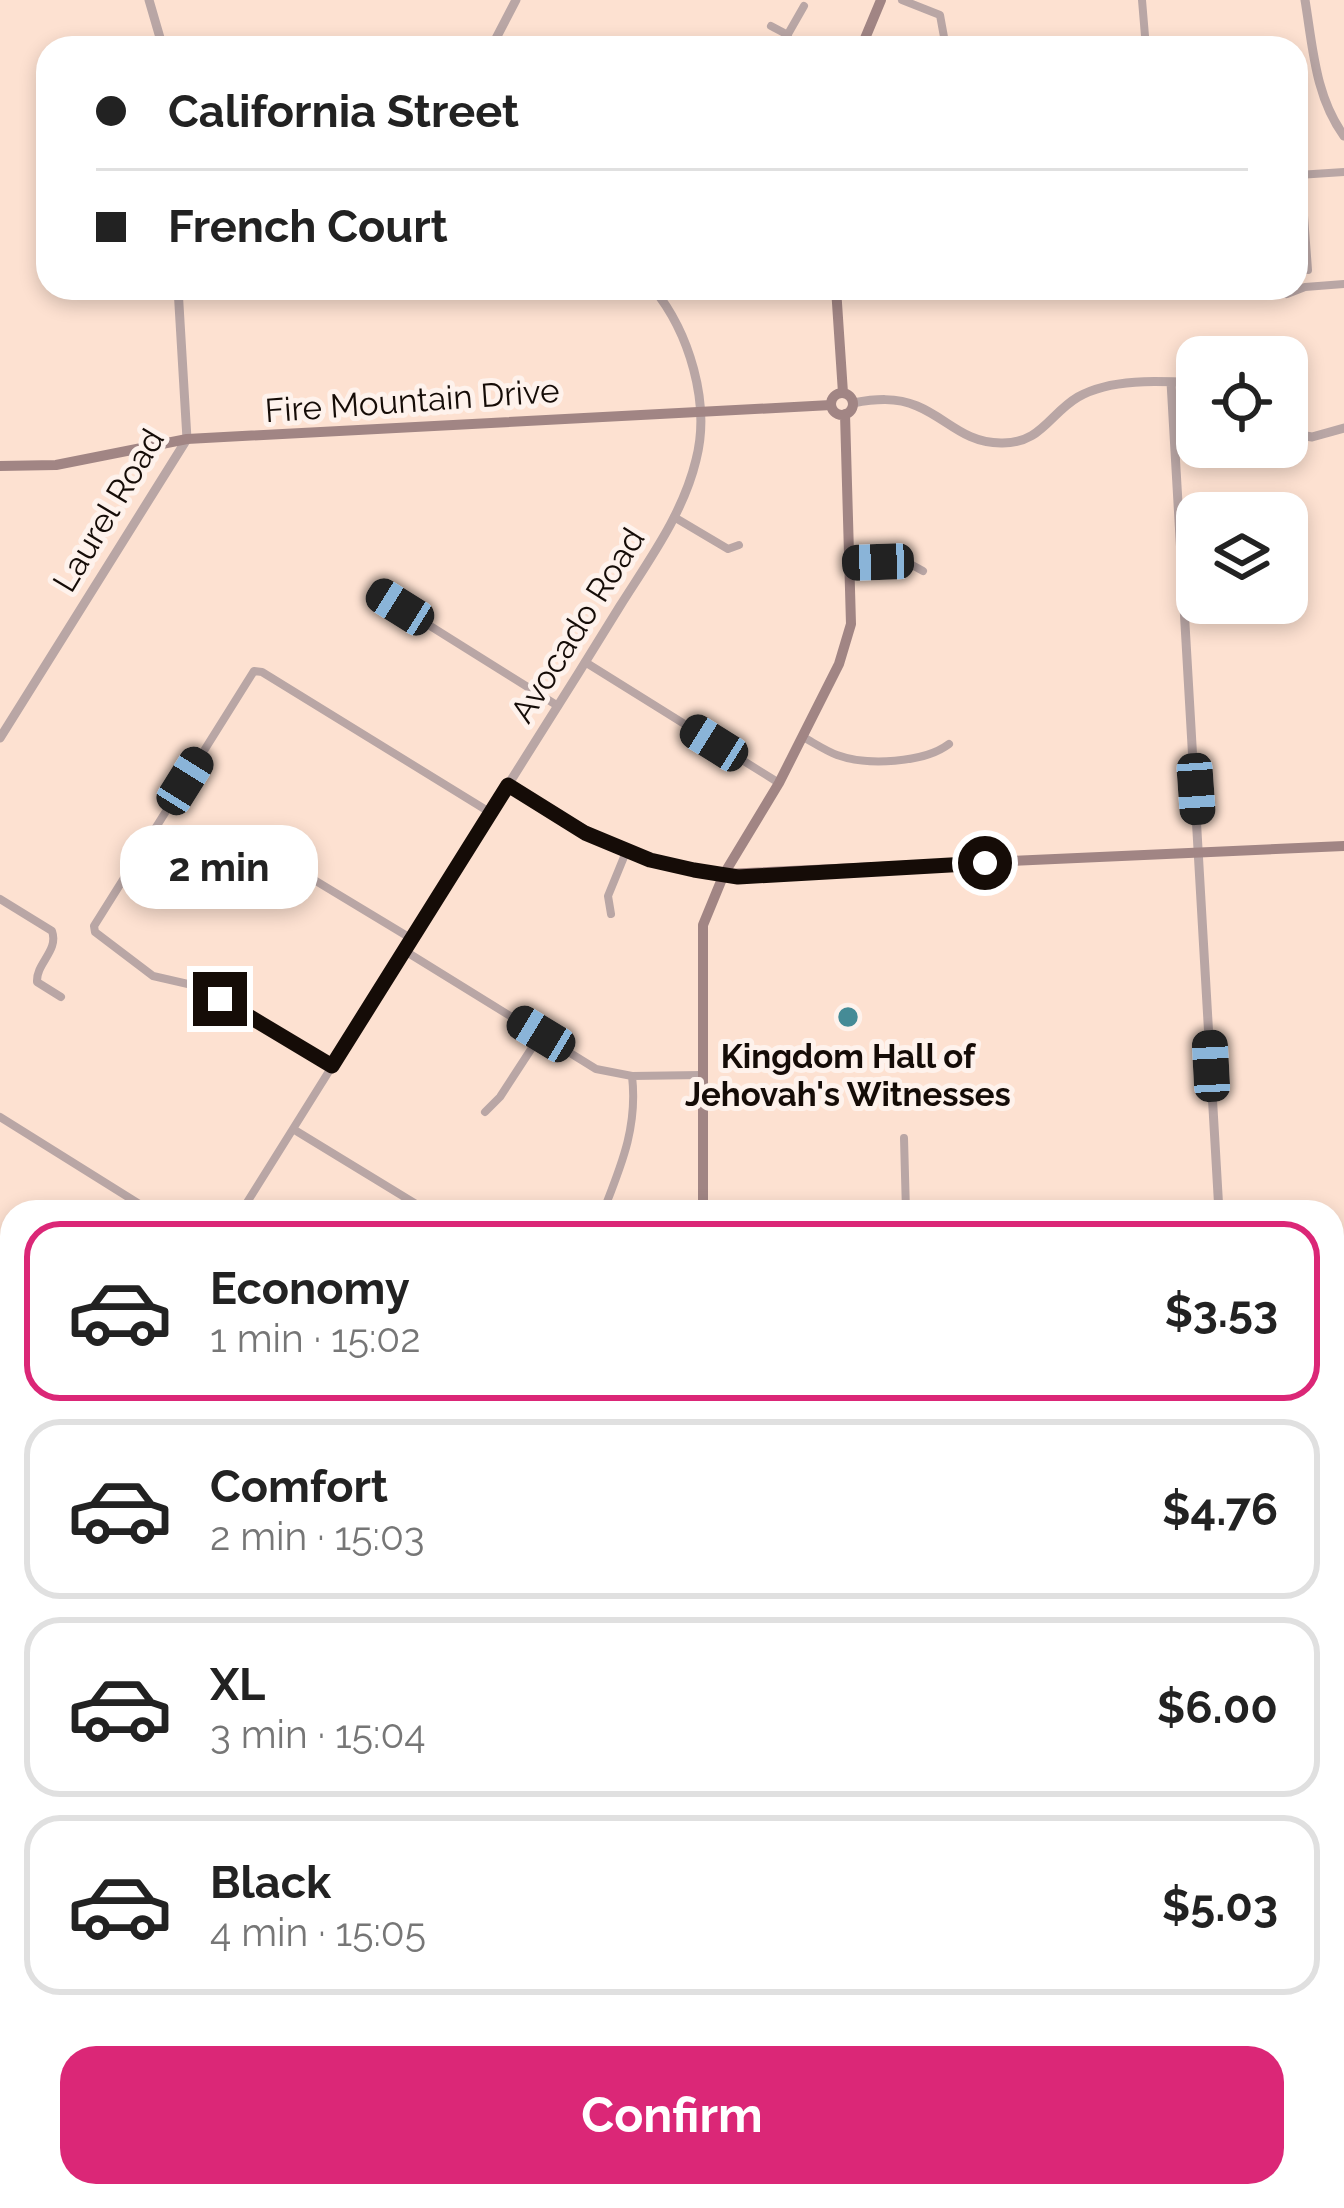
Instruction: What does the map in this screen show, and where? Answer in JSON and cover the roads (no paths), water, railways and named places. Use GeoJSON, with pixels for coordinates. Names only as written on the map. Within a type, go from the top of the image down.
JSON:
{"type":"FeatureCollection","features":[{"type":"Feature","properties":{"kind":"main road"},"geometry":{"type":"LineString","coordinates":[[866,36],[881,0]]}},
{"type":"Feature","properties":{"kind":"main road"},"geometry":{"type":"LineString","coordinates":[[703,1200],[703,925],[724,874],[779,783],[839,664],[851,624],[845,415],[853,403],[843,393],[837,300]]}},
{"type":"Feature","properties":{"kind":"main road"},"geometry":{"type":"LineString","coordinates":[[843,393],[831,405],[834,412],[845,415]]}},
{"type":"Feature","properties":{"kind":"main road","name":"Fire Mountain Drive"},"geometry":{"type":"LineString","coordinates":[[0,466],[56,464],[187,439],[831,405]]}},
{"type":"Feature","properties":{"kind":"main road"},"geometry":{"type":"LineString","coordinates":[[724,874],[738,877],[1344,846]]}},
{"type":"Feature","properties":{"kind":"street"},"geometry":{"type":"LineString","coordinates":[[149,0],[160,36]]}},
{"type":"Feature","properties":{"kind":"street"},"geometry":{"type":"LineString","coordinates":[[496,36],[516,0]]}},
{"type":"Feature","properties":{"kind":"street"},"geometry":{"type":"LineString","coordinates":[[902,0],[940,15],[944,36]]}},
{"type":"Feature","properties":{"kind":"street"},"geometry":{"type":"LineString","coordinates":[[1142,0],[1145,36]]}},
{"type":"Feature","properties":{"kind":"street"},"geometry":{"type":"LineString","coordinates":[[1305,0],[1319,89],[1344,136]]}},
{"type":"Feature","properties":{"kind":"street"},"geometry":{"type":"LineString","coordinates":[[771,26],[788,35],[805,6]]}},
{"type":"Feature","properties":{"kind":"street"},"geometry":{"type":"LineString","coordinates":[[1308,174],[1344,172]]}},
{"type":"Feature","properties":{"kind":"street"},"geometry":{"type":"LineString","coordinates":[[1308,287],[1344,284]]}},
{"type":"Feature","properties":{"kind":"street","name":"Laurel Road"},"geometry":{"type":"LineString","coordinates":[[0,738],[187,439],[179,300]]}},
{"type":"Feature","properties":{"kind":"street","name":"Avocado Road"},"geometry":{"type":"LineString","coordinates":[[249,1200],[674,517],[697,458],[699,409],[689,352],[662,300]]}},
{"type":"Feature","properties":{"kind":"street"},"geometry":{"type":"LineString","coordinates":[[1171,382],[1219,1200]]}},
{"type":"Feature","properties":{"kind":"street"},"geometry":{"type":"LineString","coordinates":[[853,403],[895,400],[917,406],[974,440],[1011,443],[1054,422],[1079,396],[1108,385],[1176,382]]}},
{"type":"Feature","properties":{"kind":"street"},"geometry":{"type":"LineString","coordinates":[[1308,436],[1344,428]]}},
{"type":"Feature","properties":{"kind":"street"},"geometry":{"type":"LineString","coordinates":[[674,517],[728,549],[740,545]]}},
{"type":"Feature","properties":{"kind":"street"},"geometry":{"type":"LineString","coordinates":[[852,562],[903,560],[923,571]]}},
{"type":"Feature","properties":{"kind":"street"},"geometry":{"type":"LineString","coordinates":[[376,592],[558,706]]}},
{"type":"Feature","properties":{"kind":"street"},"geometry":{"type":"LineString","coordinates":[[585,662],[779,783]]}},
{"type":"Feature","properties":{"kind":"street"},"geometry":{"type":"LineString","coordinates":[[332,1066],[201,987],[153,976],[95,932],[94,926],[254,671],[491,813]]}},
{"type":"Feature","properties":{"kind":"street"},"geometry":{"type":"LineString","coordinates":[[803,737],[839,756],[868,761],[936,754],[949,744]]}},
{"type":"Feature","properties":{"kind":"street"},"geometry":{"type":"LineString","coordinates":[[508,785],[585,833],[626,851],[724,874]]}},
{"type":"Feature","properties":{"kind":"street"},"geometry":{"type":"LineString","coordinates":[[248,840],[412,939]]}},
{"type":"Feature","properties":{"kind":"street"},"geometry":{"type":"LineString","coordinates":[[611,914],[608,896],[626,851]]}},
{"type":"Feature","properties":{"kind":"street"},"geometry":{"type":"LineString","coordinates":[[0,899],[52,931],[53,945],[37,982],[61,997]]}},
{"type":"Feature","properties":{"kind":"street"},"geometry":{"type":"LineString","coordinates":[[405,951],[596,1069],[632,1076],[700,1076]]}},
{"type":"Feature","properties":{"kind":"street"},"geometry":{"type":"LineString","coordinates":[[485,1112],[541,1034]]}},
{"type":"Feature","properties":{"kind":"street"},"geometry":{"type":"LineString","coordinates":[[608,1200],[631,1140],[632,1076]]}},
{"type":"Feature","properties":{"kind":"street"},"geometry":{"type":"LineString","coordinates":[[0,1117],[133,1200]]}},
{"type":"Feature","properties":{"kind":"street"},"geometry":{"type":"LineString","coordinates":[[293,1130],[409,1200]]}},
{"type":"Feature","properties":{"kind":"street"},"geometry":{"type":"LineString","coordinates":[[904,1138],[906,1200]]}},
{"type":"Feature","properties":{"kind":"place","name":"Kingdom Hall of Jehovah's Witnesses"},"geometry":{"type":"Point","coordinates":[848,1017]}}]}
